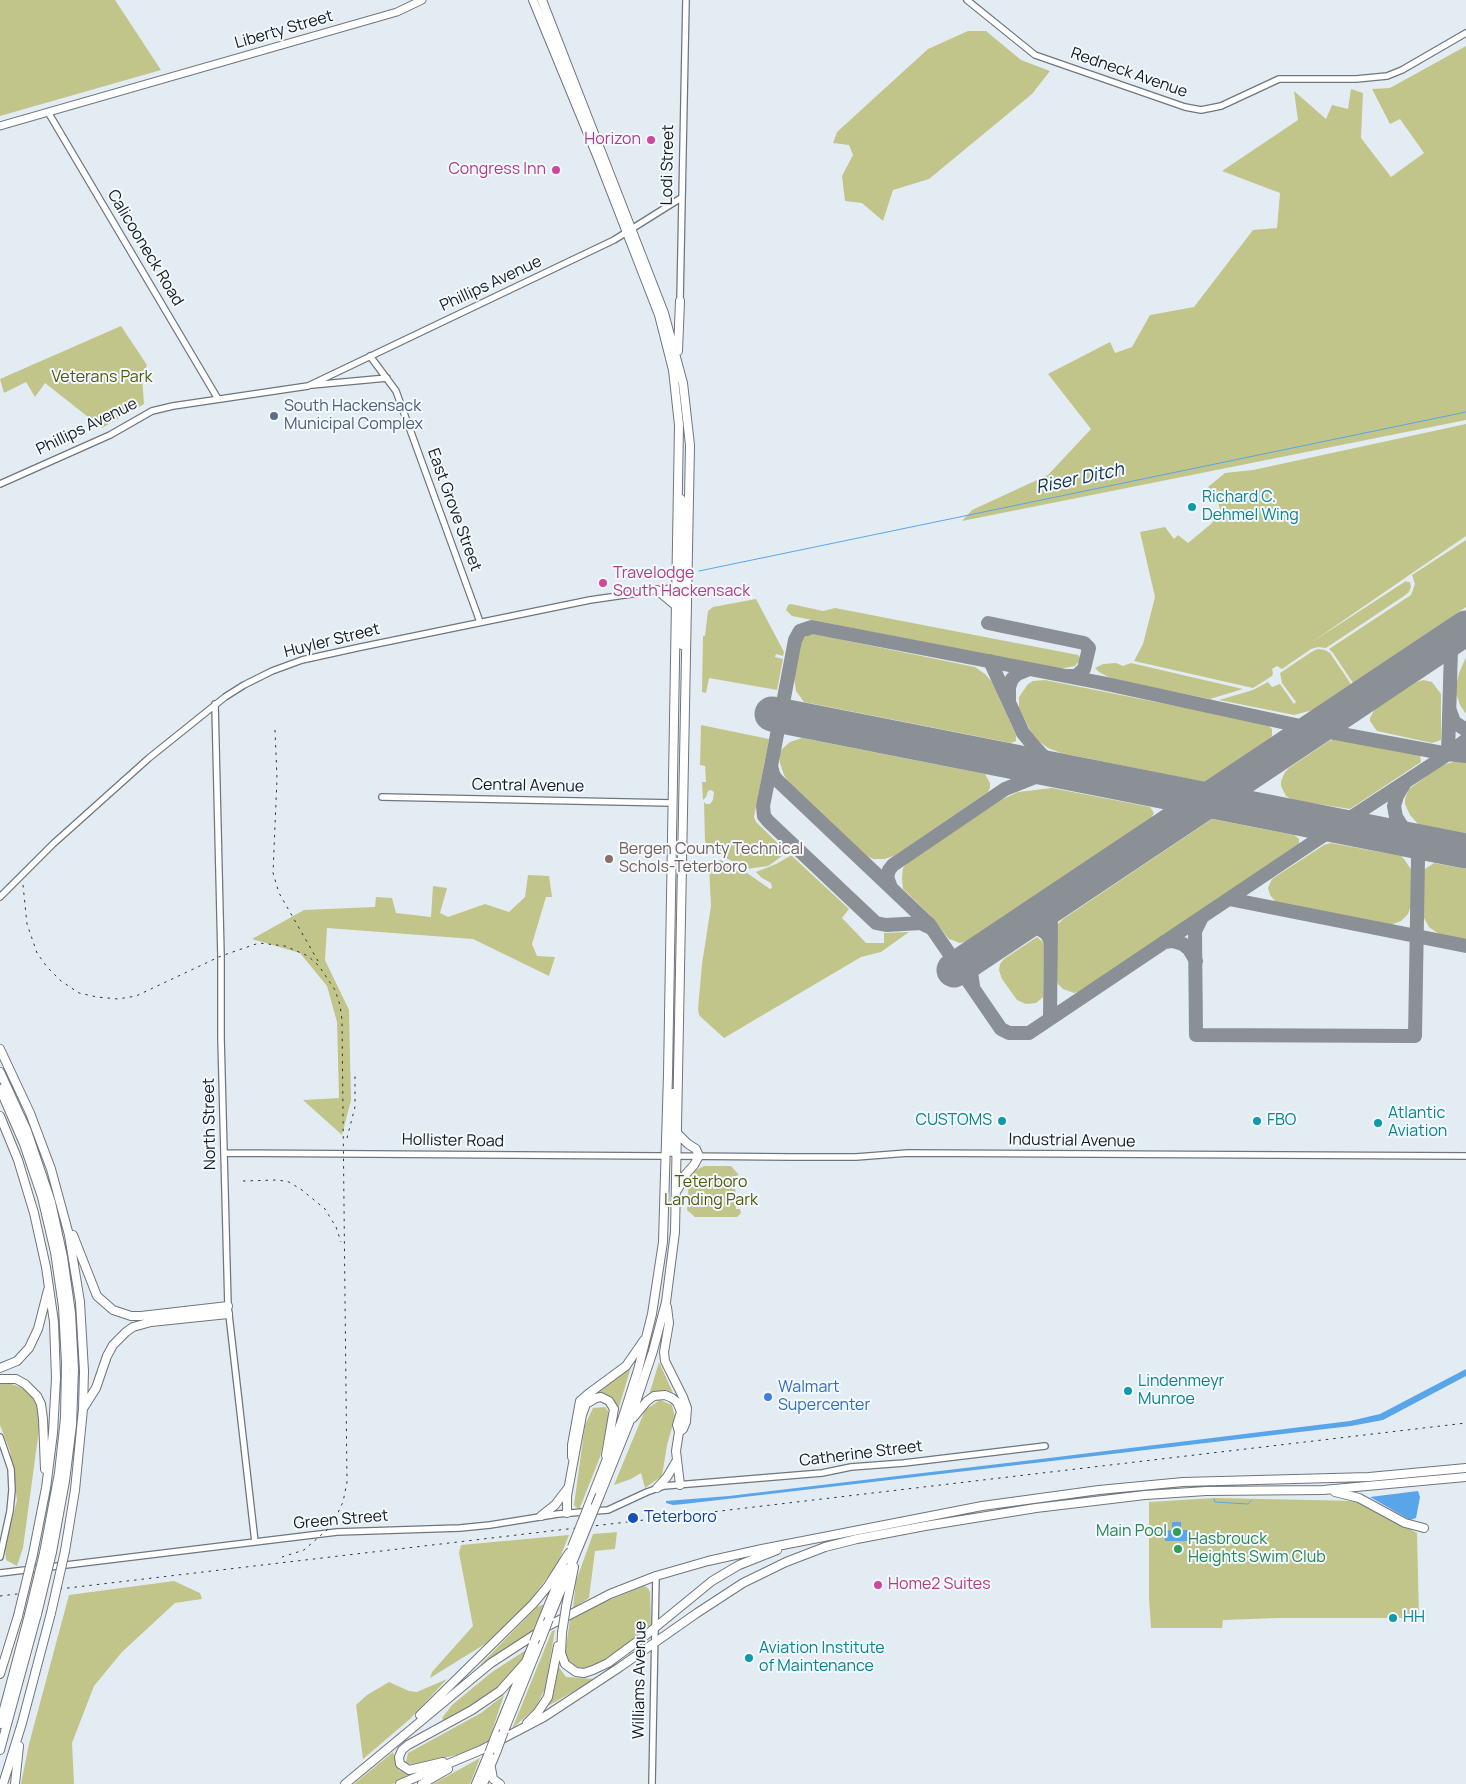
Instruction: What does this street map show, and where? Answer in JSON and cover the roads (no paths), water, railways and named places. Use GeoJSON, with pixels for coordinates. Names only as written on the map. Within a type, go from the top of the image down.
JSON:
{"type":"FeatureCollection","features":[{"type":"Feature","properties":{"kind":"highway"},"geometry":{"type":"LineString","coordinates":[[533,0],[580,105]]}},
{"type":"Feature","properties":{"kind":"highway"},"geometry":{"type":"LineString","coordinates":[[476,1784],[502,1735],[542,1637],[596,1495],[629,1423],[648,1369],[666,1302],[674,1241],[677,1191],[690,436],[685,392],[664,313],[580,105],[542,0]]}},
{"type":"Feature","properties":{"kind":"highway"},"geometry":{"type":"LineString","coordinates":[[596,1495],[604,1467],[627,1406],[656,1296],[663,1242],[666,1175],[679,416],[671,361],[656,306],[630,230]]}},
{"type":"Feature","properties":{"kind":"highway"},"geometry":{"type":"LineString","coordinates":[[677,358],[680,301]]}},
{"type":"Feature","properties":{"kind":"highway"},"geometry":{"type":"LineString","coordinates":[[678,490],[684,516],[683,568],[688,582]]}},
{"type":"Feature","properties":{"kind":"highway"},"geometry":{"type":"LineString","coordinates":[[677,586],[682,599],[682,651],[686,685]]}},
{"type":"Feature","properties":{"kind":"highway"},"geometry":{"type":"LineString","coordinates":[[657,590],[676,606]]}},
{"type":"Feature","properties":{"kind":"highway"},"geometry":{"type":"LineString","coordinates":[[0,1049],[40,1137],[63,1210],[95,1291],[104,1303],[122,1314],[141,1316],[228,1310]]}},
{"type":"Feature","properties":{"kind":"highway"},"geometry":{"type":"LineString","coordinates":[[0,1072],[27,1131],[45,1184],[60,1238],[70,1303],[74,1359],[72,1425],[65,1481],[0,1750]]}},
{"type":"Feature","properties":{"kind":"highway"},"geometry":{"type":"LineString","coordinates":[[668,1074],[673,1092],[672,1141],[677,1156]]}},
{"type":"Feature","properties":{"kind":"highway"},"geometry":{"type":"LineString","coordinates":[[0,1089],[24,1144],[42,1198],[55,1252],[63,1307],[66,1363],[65,1418],[48,1553]]}},
{"type":"Feature","properties":{"kind":"highway"},"geometry":{"type":"LineString","coordinates":[[0,1116],[30,1195],[39,1231],[49,1284],[55,1341],[56,1387],[54,1433],[46,1488],[18,1616],[0,1674]]}},
{"type":"Feature","properties":{"kind":"highway"},"geometry":{"type":"LineString","coordinates":[[677,1191],[685,1175],[694,1166],[699,1156],[696,1149],[678,1134]]}},
{"type":"Feature","properties":{"kind":"highway"},"geometry":{"type":"LineString","coordinates":[[666,1175],[677,1156]]}},
{"type":"Feature","properties":{"kind":"highway"},"geometry":{"type":"LineString","coordinates":[[4,1784],[51,1613],[65,1550],[75,1490],[83,1409],[84,1362],[80,1302],[63,1210]]}},
{"type":"Feature","properties":{"kind":"highway"},"geometry":{"type":"LineString","coordinates":[[0,1368],[17,1360],[29,1348],[38,1329],[49,1284]]}},
{"type":"Feature","properties":{"kind":"highway"},"geometry":{"type":"LineString","coordinates":[[666,1302],[668,1323],[664,1352],[665,1361],[687,1408],[686,1422],[683,1429],[679,1432]]}},
{"type":"Feature","properties":{"kind":"highway"},"geometry":{"type":"LineString","coordinates":[[83,1409],[96,1388],[100,1371],[113,1345],[133,1327],[151,1322],[228,1310]]}},
{"type":"Feature","properties":{"kind":"highway"},"geometry":{"type":"LineString","coordinates":[[572,1471],[572,1445],[580,1402],[626,1366],[647,1334]]}},
{"type":"Feature","properties":{"kind":"highway"},"geometry":{"type":"LineString","coordinates":[[0,1378],[16,1379],[25,1384],[37,1396],[41,1404],[46,1488]]}},
{"type":"Feature","properties":{"kind":"highway"},"geometry":{"type":"LineString","coordinates":[[629,1423],[651,1398],[658,1395],[672,1398],[679,1406],[677,1460],[680,1485]]}},
{"type":"Feature","properties":{"kind":"highway"},"geometry":{"type":"LineString","coordinates":[[568,1513],[569,1486],[584,1410],[588,1402],[601,1397],[609,1401],[614,1409],[604,1467]]}},
{"type":"Feature","properties":{"kind":"highway"},"geometry":{"type":"LineString","coordinates":[[657,1488],[677,1460]]}},
{"type":"Feature","properties":{"kind":"highway"},"geometry":{"type":"LineString","coordinates":[[344,1784],[491,1663],[513,1648],[594,1601],[656,1576],[725,1557],[982,1506],[1099,1490],[1183,1482],[1369,1477],[1466,1468]]}},
{"type":"Feature","properties":{"kind":"highway"},"geometry":{"type":"LineString","coordinates":[[502,1735],[562,1706],[718,1598],[768,1570],[813,1551],[856,1539],[1036,1508],[1145,1495],[1206,1491],[1323,1490],[1466,1477]]}},
{"type":"Feature","properties":{"kind":"highway"},"geometry":{"type":"LineString","coordinates":[[541,1516],[555,1505],[569,1486]]}},
{"type":"Feature","properties":{"kind":"highway"},"geometry":{"type":"LineString","coordinates":[[1323,1490],[1353,1495],[1405,1523],[1424,1528]]}},
{"type":"Feature","properties":{"kind":"highway"},"geometry":{"type":"LineString","coordinates":[[562,1633],[563,1661],[567,1667],[573,1671],[584,1673],[593,1670],[608,1663],[655,1628],[712,1581],[739,1565],[792,1545],[844,1533]]}},
{"type":"Feature","properties":{"kind":"highway"},"geometry":{"type":"LineString","coordinates":[[422,1784],[532,1719],[546,1701],[551,1687],[562,1633],[575,1549]]}},
{"type":"Feature","properties":{"kind":"highway"},"geometry":{"type":"LineString","coordinates":[[502,1735],[525,1663],[575,1549]]}},
{"type":"Feature","properties":{"kind":"highway"},"geometry":{"type":"LineString","coordinates":[[388,1747],[533,1604],[575,1549]]}},
{"type":"Feature","properties":{"kind":"highway"},"geometry":{"type":"LineString","coordinates":[[0,1724],[34,1615]]}},
{"type":"Feature","properties":{"kind":"highway"},"geometry":{"type":"LineString","coordinates":[[464,1758],[409,1770],[403,1767],[399,1756],[408,1745],[472,1710],[500,1691],[525,1663]]}},
{"type":"Feature","properties":{"kind":"highway"},"geometry":{"type":"LineString","coordinates":[[15,1784],[22,1724]]}},
{"type":"Feature","properties":{"kind":"highway"},"geometry":{"type":"LineString","coordinates":[[483,1784],[493,1754]]}},
{"type":"Feature","properties":{"kind":"highway"},"geometry":{"type":"LineString","coordinates":[[493,1754],[492,1776],[500,1784]]}},
{"type":"Feature","properties":{"kind":"highway"},"geometry":{"type":"LineString","coordinates":[[400,1784],[464,1758]]}},
{"type":"Feature","properties":{"kind":"main road","name":"Liberty Street"},"geometry":{"type":"LineString","coordinates":[[0,126],[397,12],[422,0]]}},
{"type":"Feature","properties":{"kind":"street","name":"Lodi Street"},"geometry":{"type":"LineString","coordinates":[[680,301],[686,0]]}},
{"type":"Feature","properties":{"kind":"street","name":"Redneck Avenue"},"geometry":{"type":"LineString","coordinates":[[967,0],[1034,55],[1185,107],[1201,110],[1221,106],[1279,79],[1356,79],[1387,76],[1402,70],[1466,34]]}},
{"type":"Feature","properties":{"kind":"street","name":"Calicooneck Road"},"geometry":{"type":"LineString","coordinates":[[48,112],[218,399]]}},
{"type":"Feature","properties":{"kind":"street","name":"Phillips Avenue"},"geometry":{"type":"LineString","coordinates":[[308,386],[574,260],[630,230],[681,198]]}},
{"type":"Feature","properties":{"kind":"street","name":"East Grove Street"},"geometry":{"type":"LineString","coordinates":[[370,356],[396,391],[480,622]]}},
{"type":"Feature","properties":{"kind":"street","name":"Phillips Avenue"},"geometry":{"type":"LineString","coordinates":[[0,484],[110,435],[152,411],[308,386],[387,378]]}},
{"type":"Feature","properties":{"kind":"street","name":"Huyler Street"},"geometry":{"type":"LineString","coordinates":[[0,897],[53,844],[149,758],[215,704],[253,680],[302,660],[480,622],[590,600],[657,590],[688,582]]}},
{"type":"Feature","properties":{"kind":"street","name":"North Street"},"geometry":{"type":"LineString","coordinates":[[215,704],[228,1310],[255,1542]]}},
{"type":"Feature","properties":{"kind":"street","name":"Central Avenue"},"geometry":{"type":"LineString","coordinates":[[382,797],[672,803]]}},
{"type":"Feature","properties":{"kind":"street","name":"Hollister Road"},"geometry":{"type":"LineString","coordinates":[[224,1153],[666,1156],[668,1153],[673,1153],[677,1156]]}},
{"type":"Feature","properties":{"kind":"street","name":"Industrial Avenue"},"geometry":{"type":"LineString","coordinates":[[677,1156],[856,1156],[908,1153],[1466,1156]]}},
{"type":"Feature","properties":{"kind":"street"},"geometry":{"type":"LineString","coordinates":[[0,1437],[11,1469],[12,1490],[0,1557]]}},
{"type":"Feature","properties":{"kind":"street","name":"Catherine Street"},"geometry":{"type":"LineString","coordinates":[[680,1485],[822,1473],[851,1467],[904,1463],[1045,1446]]}},
{"type":"Feature","properties":{"kind":"street","name":"Green Street"},"geometry":{"type":"LineString","coordinates":[[0,1573],[337,1532],[460,1528],[541,1516],[608,1510],[657,1488],[680,1485]]}},
{"type":"Feature","properties":{"kind":"street","name":"Williams Avenue"},"geometry":{"type":"LineString","coordinates":[[652,1784],[656,1576]]}},
{"type":"Feature","properties":{"kind":"water"},"geometry":{"type":"Polygon","coordinates":[[[1466,1369],[1466,1376],[1383,1420],[1351,1426],[684,1504],[673,1505],[666,1503],[666,1501],[729,1496],[1350,1421],[1380,1414],[1466,1369]]]}},
{"type":"Feature","properties":{"kind":"water"},"geometry":{"type":"Polygon","coordinates":[[[1418,1491],[1420,1497],[1416,1518],[1410,1520],[1370,1497],[1418,1491]]]}},
{"type":"Feature","properties":{"kind":"water","name":"Main Pool"},"geometry":{"type":"Polygon","coordinates":[[[1172,1522],[1181,1522],[1181,1530],[1188,1530],[1188,1541],[1165,1541],[1165,1531],[1172,1530],[1172,1522]]]}},
{"type":"Feature","properties":{"kind":"waterway","name":"Riser Ditch"},"geometry":{"type":"LineString","coordinates":[[699,571],[1466,412]]}},
{"type":"Feature","properties":{"kind":"waterway"},"geometry":{"type":"LineString","coordinates":[[1214,1499],[1215,1502],[1248,1504],[1251,1501]]}},
{"type":"Feature","properties":{"kind":"railway"},"geometry":{"type":"LineString","coordinates":[[275,730],[277,778],[273,873],[279,893],[318,961]]}},
{"type":"Feature","properties":{"kind":"railway"},"geometry":{"type":"LineString","coordinates":[[23,885],[27,924],[37,953],[47,967],[61,981],[79,993],[118,999],[136,996],[221,956],[259,943],[285,946],[308,956],[319,966],[335,990],[342,1020],[347,1482],[343,1502],[328,1529],[304,1550],[282,1557]]}},
{"type":"Feature","properties":{"kind":"railway"},"geometry":{"type":"LineString","coordinates":[[347,1138],[355,1107],[355,1076]]}},
{"type":"Feature","properties":{"kind":"railway"},"geometry":{"type":"LineString","coordinates":[[243,1181],[278,1180],[289,1182],[302,1190],[325,1209],[336,1227],[341,1242]]}},
{"type":"Feature","properties":{"kind":"railway"},"geometry":{"type":"LineString","coordinates":[[0,1596],[1466,1423]]}},
{"type":"Feature","properties":{"kind":"place","name":"Horizon"},"geometry":{"type":"Point","coordinates":[651,140]}},
{"type":"Feature","properties":{"kind":"place","name":"Congress Inn"},"geometry":{"type":"Point","coordinates":[556,170]}},
{"type":"Feature","properties":{"kind":"place","name":"South Hackensack Municipal Complex"},"geometry":{"type":"Point","coordinates":[274,416]}},
{"type":"Feature","properties":{"kind":"place","name":"Richard C. Dehmel Wing"},"geometry":{"type":"Point","coordinates":[1192,507]}},
{"type":"Feature","properties":{"kind":"place","name":"Travelodge South Hackensack"},"geometry":{"type":"Point","coordinates":[603,583]}},
{"type":"Feature","properties":{"kind":"place","name":"Bergen County Technical Schols-Teterboro"},"geometry":{"type":"Point","coordinates":[609,859]}},
{"type":"Feature","properties":{"kind":"place","name":"CUSTOMS"},"geometry":{"type":"Point","coordinates":[1002,1121]}},
{"type":"Feature","properties":{"kind":"place","name":"FBO"},"geometry":{"type":"Point","coordinates":[1257,1121]}},
{"type":"Feature","properties":{"kind":"place","name":"Atlantic Aviation"},"geometry":{"type":"Point","coordinates":[1378,1123]}},
{"type":"Feature","properties":{"kind":"place","name":"Lindenmeyr Munroe"},"geometry":{"type":"Point","coordinates":[1128,1391]}},
{"type":"Feature","properties":{"kind":"place","name":"Walmart Supercenter"},"geometry":{"type":"Point","coordinates":[768,1397]}},
{"type":"Feature","properties":{"kind":"place","name":"Teterboro"},"geometry":{"type":"Point","coordinates":[633,1518]}},
{"type":"Feature","properties":{"kind":"place","name":"Main Pool"},"geometry":{"type":"Point","coordinates":[1177,1532]}},
{"type":"Feature","properties":{"kind":"place","name":"Hasbrouck Heights Swim Club"},"geometry":{"type":"Point","coordinates":[1178,1549]}},
{"type":"Feature","properties":{"kind":"place","name":"Home2 Suites"},"geometry":{"type":"Point","coordinates":[878,1585]}},
{"type":"Feature","properties":{"kind":"place","name":"HH"},"geometry":{"type":"Point","coordinates":[1393,1618]}},
{"type":"Feature","properties":{"kind":"place","name":"Aviation Institute of Maintenance"},"geometry":{"type":"Point","coordinates":[749,1658]}},
{"type":"Feature","properties":{"kind":"park label","name":"Veterans Park"},"geometry":{"type":"Point","coordinates":[102,378]}},
{"type":"Feature","properties":{"kind":"park label","name":"Teterboro Landing Park"},"geometry":{"type":"Point","coordinates":[711,1192]}}]}
